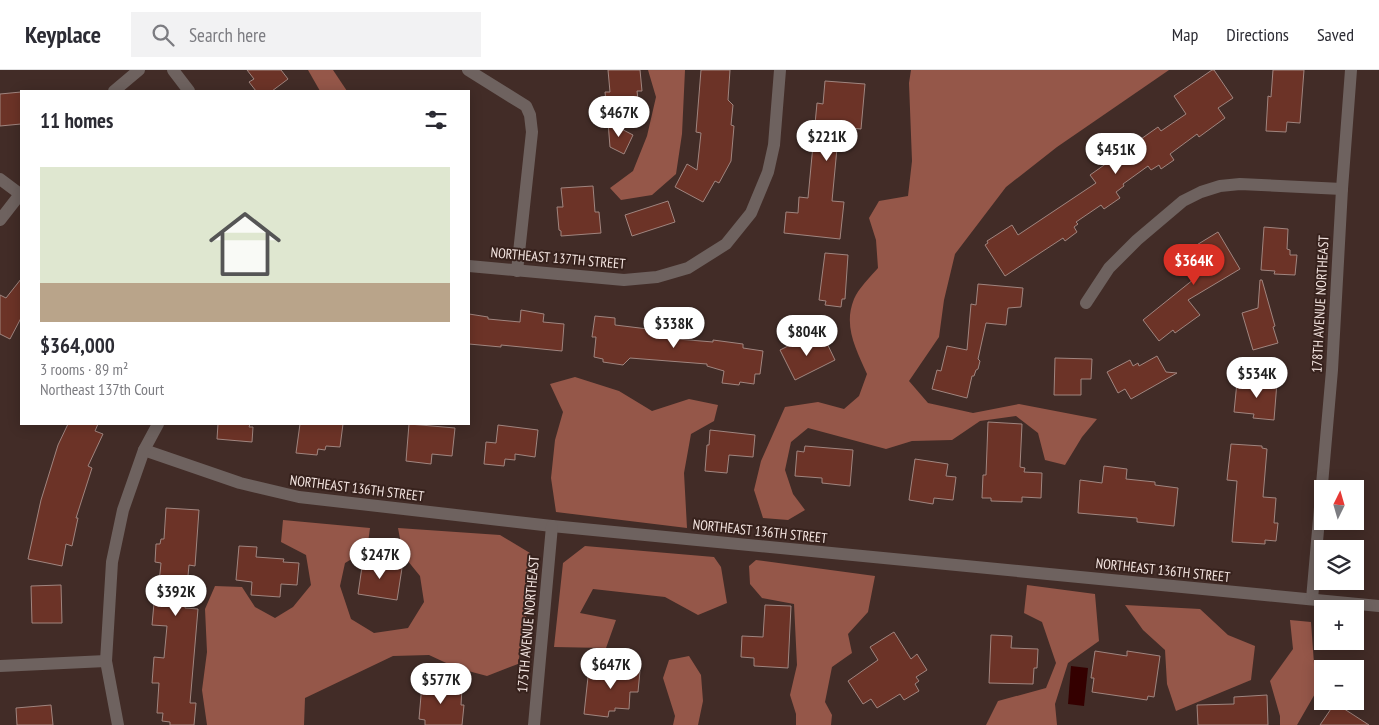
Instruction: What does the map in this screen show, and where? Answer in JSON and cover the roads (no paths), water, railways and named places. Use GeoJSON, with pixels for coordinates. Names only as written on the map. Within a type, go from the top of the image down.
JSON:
{"type":"FeatureCollection","features":[{"type":"Feature","properties":{"kind":"street"},"geometry":{"type":"LineString","coordinates":[[115,90],[139,70]]}},
{"type":"Feature","properties":{"kind":"street"},"geometry":{"type":"LineString","coordinates":[[173,70],[188,90]]}},
{"type":"Feature","properties":{"kind":"street"},"geometry":{"type":"LineString","coordinates":[[468,70],[526,106],[530,115],[532,132],[517,271]]}},
{"type":"Feature","properties":{"kind":"street","name":"NORTHEAST 137TH STREET"},"geometry":{"type":"LineString","coordinates":[[470,266],[624,280],[658,277],[688,268],[726,244],[751,214],[768,172],[774,145],[780,70]]}},
{"type":"Feature","properties":{"kind":"street","name":"178TH AVENUE NORTHEAST"},"geometry":{"type":"LineString","coordinates":[[1312,599],[1332,370],[1351,70]]}},
{"type":"Feature","properties":{"kind":"street"},"geometry":{"type":"LineString","coordinates":[[0,179],[20,194],[0,220]]}},
{"type":"Feature","properties":{"kind":"street"},"geometry":{"type":"LineString","coordinates":[[1086,303],[1109,268],[1136,240],[1183,201],[1200,192],[1220,186],[1240,184],[1342,189]]}},
{"type":"Feature","properties":{"kind":"street"},"geometry":{"type":"LineString","coordinates":[[118,725],[106,661],[112,562],[123,510],[144,450],[157,425]]}},
{"type":"Feature","properties":{"kind":"street","name":"NORTHEAST 136TH STREET"},"geometry":{"type":"LineString","coordinates":[[144,450],[240,484],[299,497],[552,526],[1379,606]]}},
{"type":"Feature","properties":{"kind":"street","name":"175TH AVENUE NORTHEAST"},"geometry":{"type":"LineString","coordinates":[[534,725],[552,526]]}},
{"type":"Feature","properties":{"kind":"street"},"geometry":{"type":"LineString","coordinates":[[0,666],[106,661]]}}]}
